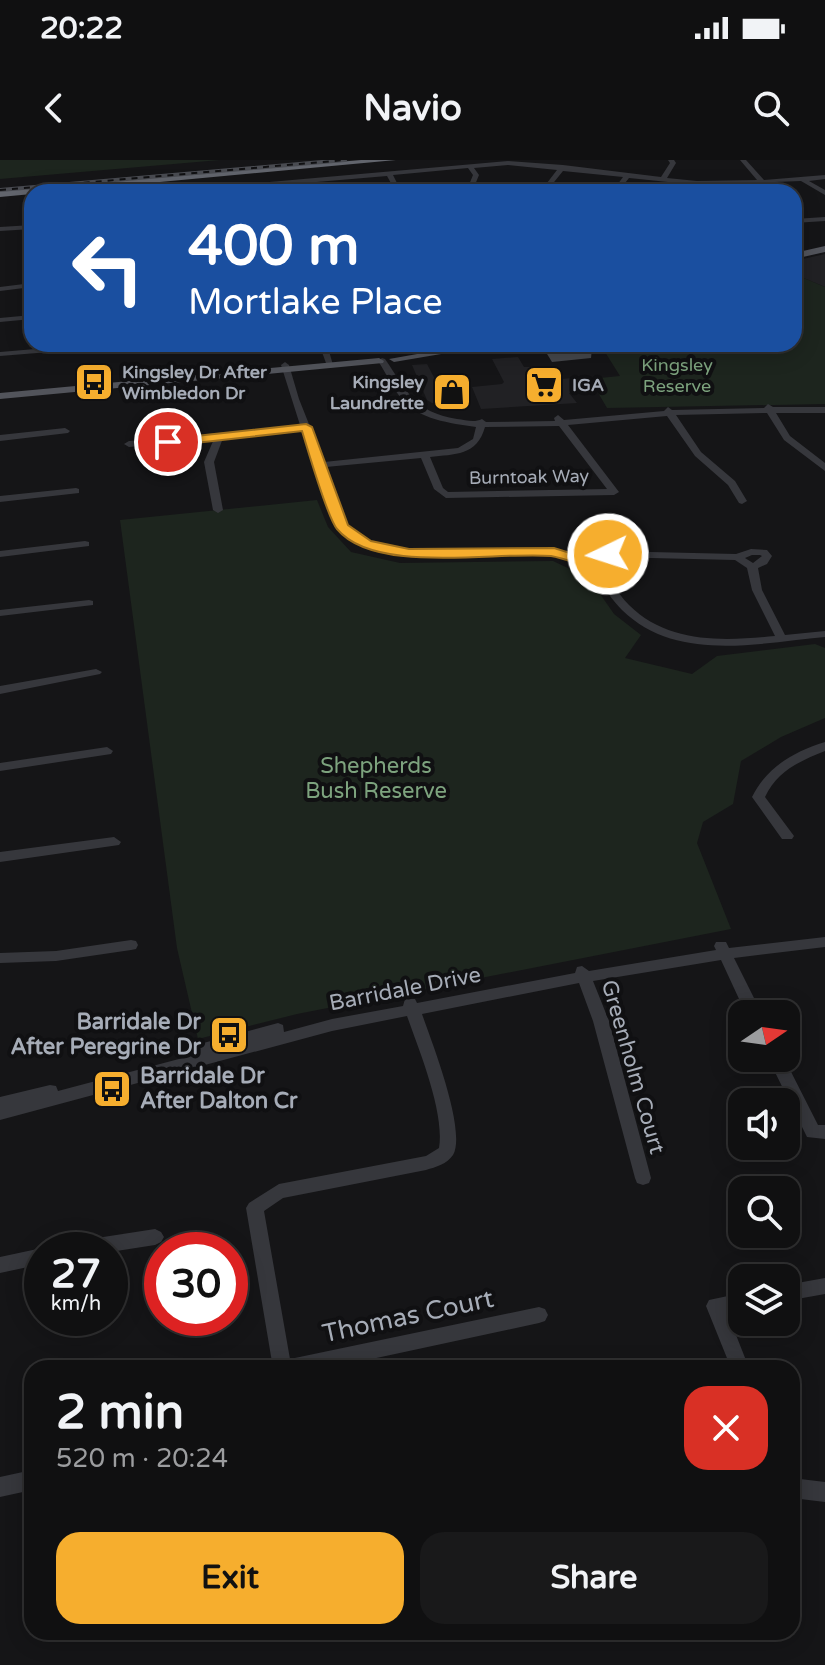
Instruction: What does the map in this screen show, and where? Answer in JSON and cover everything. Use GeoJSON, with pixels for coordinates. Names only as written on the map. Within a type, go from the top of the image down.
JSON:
{"type":"FeatureCollection","features":[{"type":"Feature","properties":{"kind":"highway"},"geometry":{"type":"LineString","coordinates":[[0,184],[280,160]]}},
{"type":"Feature","properties":{"kind":"highway"},"geometry":{"type":"LineString","coordinates":[[115,184],[392,160]]}},
{"type":"Feature","properties":{"kind":"highway"},"geometry":{"type":"LineString","coordinates":[[0,194],[24,192]]}},
{"type":"Feature","properties":{"kind":"main road"},"geometry":{"type":"LineString","coordinates":[[802,253],[825,248]]}},
{"type":"Feature","properties":{"kind":"main road"},"geometry":{"type":"LineString","coordinates":[[386,359],[429,352]]}},
{"type":"Feature","properties":{"kind":"main road"},"geometry":{"type":"LineString","coordinates":[[0,394],[437,352]]}},
{"type":"Feature","properties":{"kind":"street"},"geometry":{"type":"LineString","coordinates":[[663,180],[673,163],[671,160]]}},
{"type":"Feature","properties":{"kind":"street"},"geometry":{"type":"LineString","coordinates":[[743,160],[762,182]]}},
{"type":"Feature","properties":{"kind":"street"},"geometry":{"type":"LineString","coordinates":[[599,171],[607,162]]}},
{"type":"Feature","properties":{"kind":"street"},"geometry":{"type":"LineString","coordinates":[[276,184],[518,163],[697,183],[825,177]]}},
{"type":"Feature","properties":{"kind":"street"},"geometry":{"type":"LineString","coordinates":[[470,166],[476,175],[472,184]]}},
{"type":"Feature","properties":{"kind":"street"},"geometry":{"type":"LineString","coordinates":[[549,184],[563,167]]}},
{"type":"Feature","properties":{"kind":"street"},"geometry":{"type":"LineString","coordinates":[[389,174],[394,184]]}},
{"type":"Feature","properties":{"kind":"street"},"geometry":{"type":"LineString","coordinates":[[621,184],[627,176]]}},
{"type":"Feature","properties":{"kind":"street"},"geometry":{"type":"LineString","coordinates":[[803,180],[825,193]]}},
{"type":"Feature","properties":{"kind":"street"},"geometry":{"type":"LineString","coordinates":[[802,220],[825,219]]}},
{"type":"Feature","properties":{"kind":"street"},"geometry":{"type":"LineString","coordinates":[[0,229],[24,228]]}},
{"type":"Feature","properties":{"kind":"street"},"geometry":{"type":"LineString","coordinates":[[0,289],[24,286]]}},
{"type":"Feature","properties":{"kind":"street"},"geometry":{"type":"LineString","coordinates":[[0,320],[24,318]]}},
{"type":"Feature","properties":{"kind":"street"},"geometry":{"type":"LineString","coordinates":[[0,354],[24,352]]}},
{"type":"Feature","properties":{"kind":"street"},"geometry":{"type":"LineString","coordinates":[[326,352],[330,362]]}},
{"type":"Feature","properties":{"kind":"street"},"geometry":{"type":"LineString","coordinates":[[386,359],[400,395],[416,407],[438,417],[481,424],[669,411],[825,408]]}},
{"type":"Feature","properties":{"kind":"street"},"geometry":{"type":"LineString","coordinates":[[282,366],[342,527],[367,544],[409,553],[554,552],[586,562],[601,573],[627,610],[648,625],[671,635],[702,642],[727,644],[825,634]]}},
{"type":"Feature","properties":{"kind":"street"},"geometry":{"type":"LineString","coordinates":[[769,409],[787,438],[825,468]]}},
{"type":"Feature","properties":{"kind":"street"},"geometry":{"type":"LineString","coordinates":[[669,411],[698,454],[732,483],[742,501]]}},
{"type":"Feature","properties":{"kind":"street","name":"Burntoak Way"},"geometry":{"type":"LineString","coordinates":[[425,455],[439,489],[446,495],[614,492],[559,419]]}},
{"type":"Feature","properties":{"kind":"street"},"geometry":{"type":"LineString","coordinates":[[188,421],[195,440]]}},
{"type":"Feature","properties":{"kind":"street"},"geometry":{"type":"LineString","coordinates":[[321,465],[425,455],[472,446],[481,424]]}},
{"type":"Feature","properties":{"kind":"street"},"geometry":{"type":"LineString","coordinates":[[129,444],[219,438],[306,427]]}},
{"type":"Feature","properties":{"kind":"street"},"geometry":{"type":"LineString","coordinates":[[0,438],[65,431]]}},
{"type":"Feature","properties":{"kind":"street"},"geometry":{"type":"LineString","coordinates":[[218,510],[209,462],[219,438]]}},
{"type":"Feature","properties":{"kind":"street"},"geometry":{"type":"LineString","coordinates":[[0,499],[76,491]]}},
{"type":"Feature","properties":{"kind":"street"},"geometry":{"type":"LineString","coordinates":[[0,554],[85,544]]}},
{"type":"Feature","properties":{"kind":"street"},"geometry":{"type":"LineString","coordinates":[[586,562],[608,554],[737,557],[763,552],[767,556],[763,562],[752,567]]}},
{"type":"Feature","properties":{"kind":"street"},"geometry":{"type":"LineString","coordinates":[[737,557],[752,567],[757,590],[782,639]]}},
{"type":"Feature","properties":{"kind":"street"},"geometry":{"type":"LineString","coordinates":[[0,613],[89,603]]}},
{"type":"Feature","properties":{"kind":"street"},"geometry":{"type":"LineString","coordinates":[[0,690],[96,672]]}},
{"type":"Feature","properties":{"kind":"street"},"geometry":{"type":"LineString","coordinates":[[787,836],[758,797],[765,780],[776,769],[825,746]]}},
{"type":"Feature","properties":{"kind":"street"},"geometry":{"type":"LineString","coordinates":[[0,767],[107,751]]}},
{"type":"Feature","properties":{"kind":"street"},"geometry":{"type":"LineString","coordinates":[[0,857],[114,842]]}},
{"type":"Feature","properties":{"kind":"street","name":"Barridale Drive"},"geometry":{"type":"LineString","coordinates":[[0,1103],[80,1085],[244,1037],[583,974],[825,934]]}},
{"type":"Feature","properties":{"kind":"street","name":"Barridale Drive"},"geometry":{"type":"LineString","coordinates":[[723,950],[825,942]]}},
{"type":"Feature","properties":{"kind":"street"},"geometry":{"type":"LineString","coordinates":[[0,958],[56,956],[131,945]]}},
{"type":"Feature","properties":{"kind":"street"},"geometry":{"type":"LineString","coordinates":[[723,950],[747,1000]]}},
{"type":"Feature","properties":{"kind":"street","name":"Greenholm Court"},"geometry":{"type":"LineString","coordinates":[[583,974],[601,1021],[643,1178]]}},
{"type":"Feature","properties":{"kind":"street"},"geometry":{"type":"LineString","coordinates":[[284,1360],[255,1208],[279,1191],[426,1163],[439,1158],[447,1150],[450,1128],[411,1006]]}},
{"type":"Feature","properties":{"kind":"street","name":"Barridale Drive"},"geometry":{"type":"LineString","coordinates":[[0,1113],[411,1006]]}},
{"type":"Feature","properties":{"kind":"street"},"geometry":{"type":"LineString","coordinates":[[783,1072],[813,1132],[825,1132]]}},
{"type":"Feature","properties":{"kind":"street"},"geometry":{"type":"LineString","coordinates":[[0,1265],[24,1260]]}},
{"type":"Feature","properties":{"kind":"street"},"geometry":{"type":"LineString","coordinates":[[800,1290],[825,1286]]}},
{"type":"Feature","properties":{"kind":"street"},"geometry":{"type":"LineString","coordinates":[[728,1304],[715,1306],[737,1360]]}},
{"type":"Feature","properties":{"kind":"street","name":"Thomas Court"},"geometry":{"type":"LineString","coordinates":[[323,1360],[539,1315]]}},
{"type":"Feature","properties":{"kind":"street"},"geometry":{"type":"LineString","coordinates":[[0,1487],[24,1482]]}},
{"type":"Feature","properties":{"kind":"street"},"geometry":{"type":"LineString","coordinates":[[800,1489],[825,1492]]}},
{"type":"Feature","properties":{"kind":"shaded area"},"geometry":{"type":"Polygon","coordinates":[[[825,254],[825,287],[802,277],[802,259],[825,254]]]}},
{"type":"Feature","properties":{"kind":"shaded area"},"geometry":{"type":"Polygon","coordinates":[[[518,357],[524,367],[532,367],[536,374],[557,372],[562,379],[582,377],[589,386],[580,387],[582,391],[569,393],[577,403],[481,409],[472,387],[502,384],[504,382],[492,359],[518,357]]]}},
{"type":"Feature","properties":{"kind":"shaded area"},"geometry":{"type":"Polygon","coordinates":[[[427,364],[440,389],[454,390],[459,400],[432,403],[427,400],[412,365],[427,364]]]}},
{"type":"Feature","properties":{"kind":"green space"},"geometry":{"type":"Polygon","coordinates":[[[0,160],[220,160],[0,179],[0,160]]]}},
{"type":"Feature","properties":{"kind":"green space","name":"Kingsley Reserve"},"geometry":{"type":"Polygon","coordinates":[[[802,277],[825,287],[825,404],[607,408],[590,379],[620,376],[605,352],[802,352],[802,277]]]}},
{"type":"Feature","properties":{"kind":"green space","name":"Shepherds Bush Reserve"},"geometry":{"type":"Polygon","coordinates":[[[317,500],[328,527],[351,552],[400,563],[553,561],[589,578],[614,614],[641,635],[625,658],[692,674],[717,656],[815,644],[825,648],[825,718],[781,737],[741,761],[733,804],[703,822],[697,843],[731,929],[297,1014],[198,1039],[177,948],[120,520],[317,500]]]}},
{"type":"Feature","properties":{"kind":"railway"},"geometry":{"type":"LineString","coordinates":[[69,184],[345,160]]}},
{"type":"Feature","properties":{"kind":"railway"},"geometry":{"type":"LineString","coordinates":[[0,190],[24,188]]}},
{"type":"Feature","properties":{"kind":"place","name":"Kingsley Dr After Wimbledon Dr"},"geometry":{"type":"Point","coordinates":[94,382]}},
{"type":"Feature","properties":{"kind":"place","name":"IGA"},"geometry":{"type":"Point","coordinates":[544,385]}},
{"type":"Feature","properties":{"kind":"place","name":"Kingsley Laundrette"},"geometry":{"type":"Point","coordinates":[452,392]}},
{"type":"Feature","properties":{"kind":"place","name":"Barridale Dr After Peregrine Dr"},"geometry":{"type":"Point","coordinates":[229,1035]}},
{"type":"Feature","properties":{"kind":"place","name":"Barridale Dr After Dalton Cr"},"geometry":{"type":"Point","coordinates":[112,1089]}},
{"type":"Feature","properties":{"kind":"route"},"geometry":{"type":"LineString","coordinates":[[168,442],[306,427],[342,527],[367,544],[383,549],[409,553],[554,552],[586,562],[608,554]]}}]}
